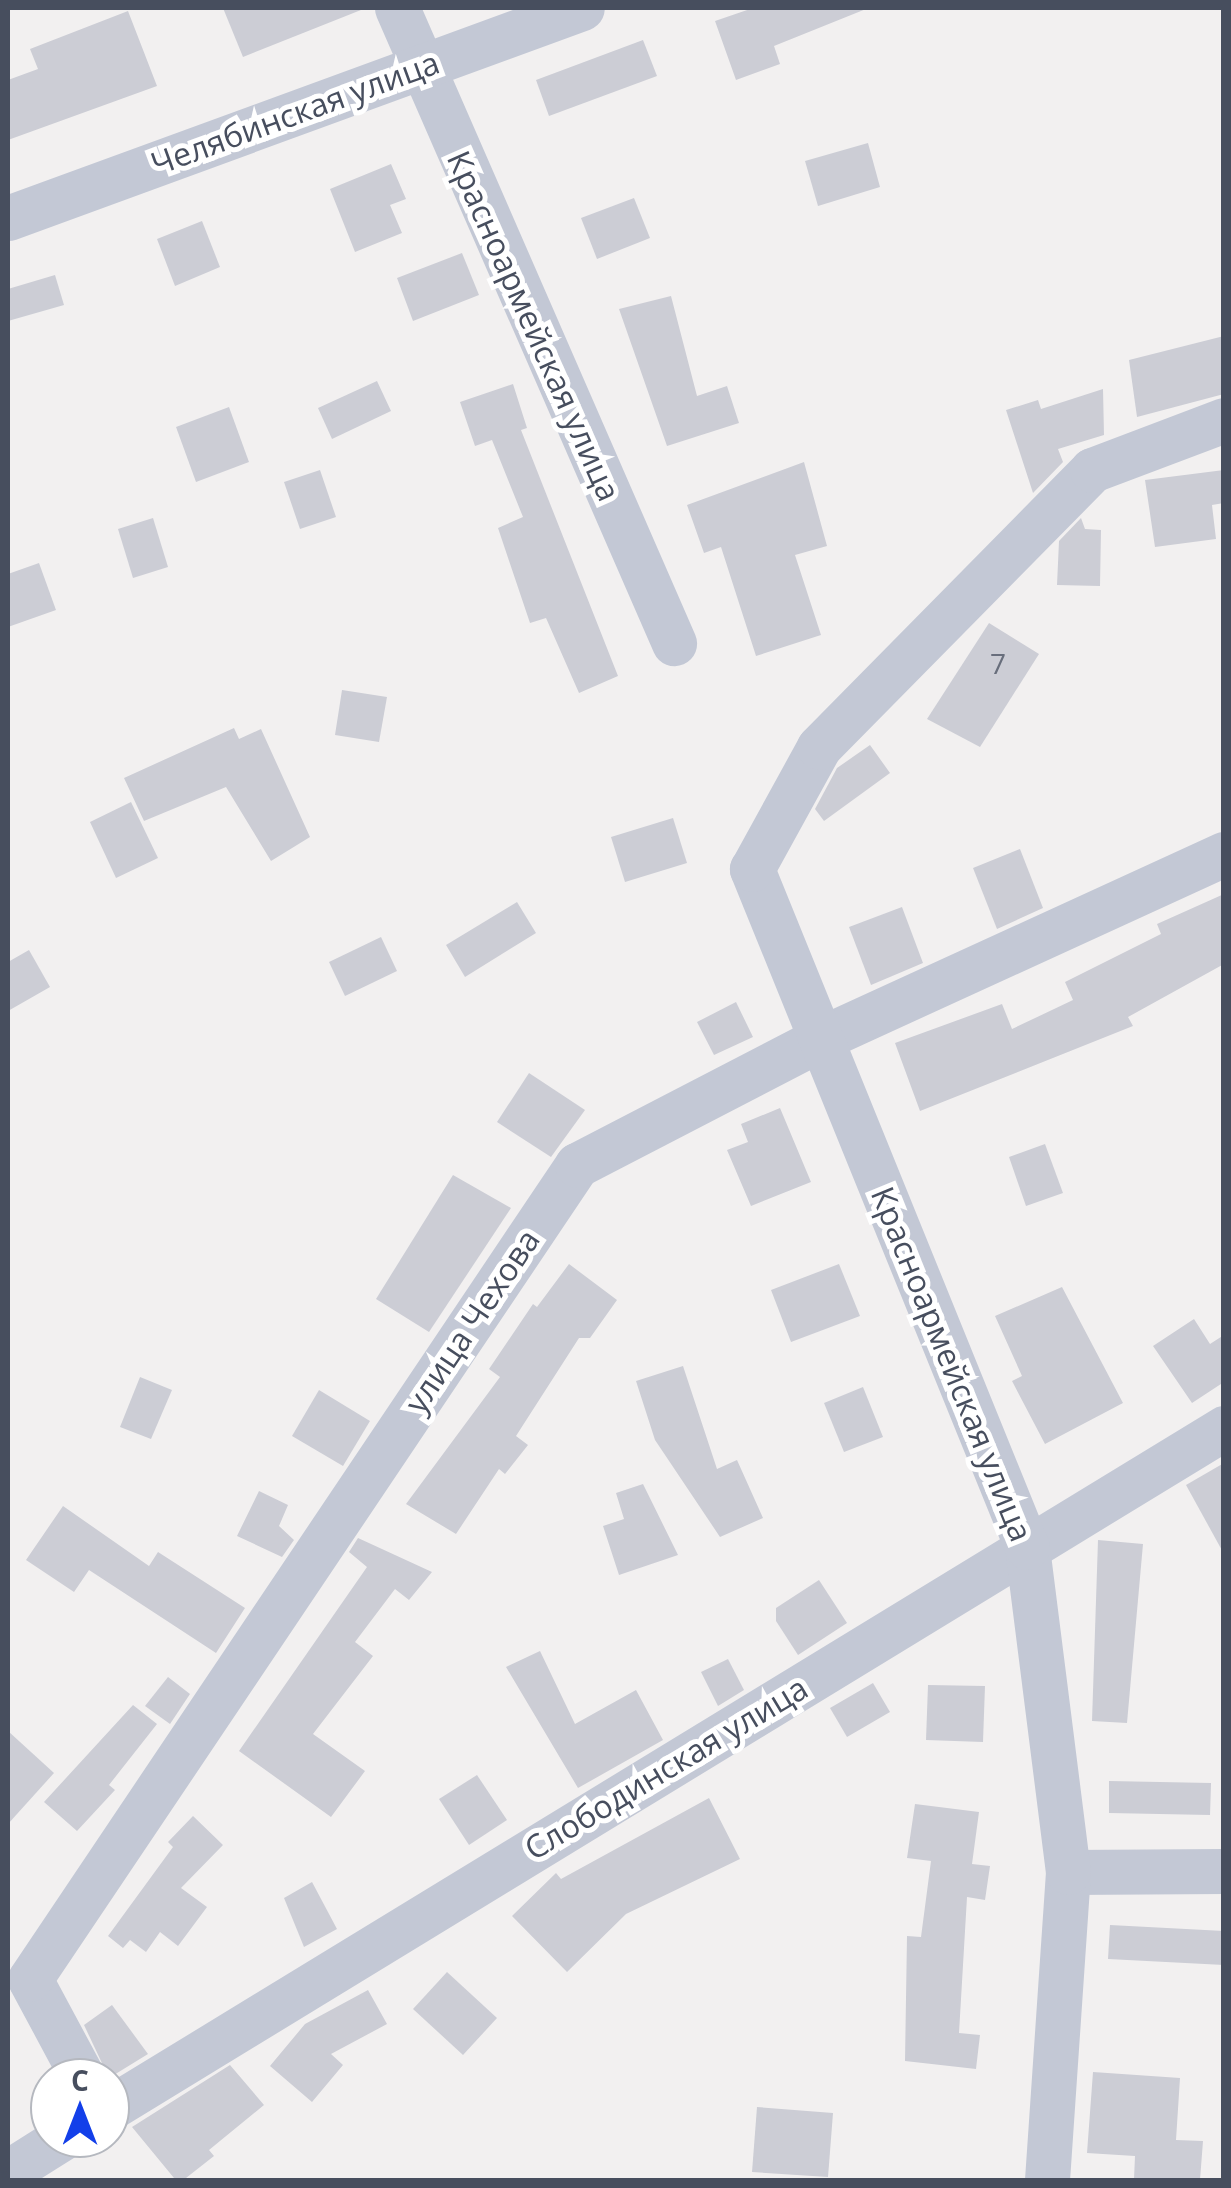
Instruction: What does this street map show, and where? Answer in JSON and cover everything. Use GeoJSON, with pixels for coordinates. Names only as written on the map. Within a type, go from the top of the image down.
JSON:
{"type":"FeatureCollection","features":[{"type":"Feature","properties":{"kind":"street","name":"Красноармейская улица"},"geometry":{"type":"LineString","coordinates":[[397,8],[674,643]]}},
{"type":"Feature","properties":{"kind":"street","name":"Челябинская улица"},"geometry":{"type":"LineString","coordinates":[[8,218],[582,8]]}},
{"type":"Feature","properties":{"kind":"street","name":"Красноармейская улица"},"geometry":{"type":"LineString","coordinates":[[1047,2180],[1068,1872],[1027,1547],[752,869],[819,747],[1092,470],[1224,420]]}},
{"type":"Feature","properties":{"kind":"street","name":"улица Чехова"},"geometry":{"type":"LineString","coordinates":[[72,2058],[30,1979],[576,1165],[822,1038],[1224,854]]}},
{"type":"Feature","properties":{"kind":"street","name":"Слободинская улица"},"geometry":{"type":"LineString","coordinates":[[130,2096],[1224,1428]]}},
{"type":"Feature","properties":{"kind":"street"},"geometry":{"type":"LineString","coordinates":[[1068,1872],[1224,1871]]}},
{"type":"Feature","properties":{"kind":"street"},"geometry":{"type":"LineString","coordinates":[[8,2172],[30,2158]]}},
{"type":"Feature","properties":{"kind":"building"},"geometry":{"type":"Polygon","coordinates":[[[223,8],[360,8],[361,10],[243,57],[223,8]]]}},
{"type":"Feature","properties":{"kind":"building"},"geometry":{"type":"Polygon","coordinates":[[[753,8],[866,9],[774,46],[780,64],[736,80],[715,21],[753,8]]]}},
{"type":"Feature","properties":{"kind":"building"},"geometry":{"type":"Polygon","coordinates":[[[128,11],[157,86],[8,140],[8,80],[38,69],[30,49],[128,11]]]}},
{"type":"Feature","properties":{"kind":"building"},"geometry":{"type":"Polygon","coordinates":[[[643,40],[657,76],[549,116],[536,80],[643,40]]]}},
{"type":"Feature","properties":{"kind":"building"},"geometry":{"type":"Polygon","coordinates":[[[868,143],[880,187],[818,206],[805,161],[868,143]]]}},
{"type":"Feature","properties":{"kind":"building"},"geometry":{"type":"Polygon","coordinates":[[[391,164],[406,199],[390,205],[402,233],[355,252],[330,189],[391,164]]]}},
{"type":"Feature","properties":{"kind":"building"},"geometry":{"type":"Polygon","coordinates":[[[634,198],[650,238],[597,259],[581,218],[634,198]]]}},
{"type":"Feature","properties":{"kind":"building"},"geometry":{"type":"Polygon","coordinates":[[[202,221],[220,267],[175,286],[157,239],[202,221]]]}},
{"type":"Feature","properties":{"kind":"building"},"geometry":{"type":"Polygon","coordinates":[[[462,253],[479,295],[413,321],[397,278],[462,253]]]}},
{"type":"Feature","properties":{"kind":"building"},"geometry":{"type":"Polygon","coordinates":[[[55,275],[64,305],[8,321],[8,289],[55,275]]]}},
{"type":"Feature","properties":{"kind":"building"},"geometry":{"type":"Polygon","coordinates":[[[671,296],[697,396],[727,386],[739,423],[667,446],[619,309],[671,296]]]}},
{"type":"Feature","properties":{"kind":"building"},"geometry":{"type":"Polygon","coordinates":[[[1224,336],[1224,394],[1137,417],[1129,360],[1224,336]]]}},
{"type":"Feature","properties":{"kind":"building"},"geometry":{"type":"Polygon","coordinates":[[[377,381],[391,411],[332,439],[318,408],[377,381]]]}},
{"type":"Feature","properties":{"kind":"building"},"geometry":{"type":"Polygon","coordinates":[[[513,384],[527,428],[521,430],[618,676],[579,693],[546,618],[530,623],[498,528],[523,517],[492,440],[475,446],[460,402],[513,384]]]}},
{"type":"Feature","properties":{"kind":"building"},"geometry":{"type":"Polygon","coordinates":[[[1103,389],[1104,435],[1058,449],[1063,462],[1033,493],[1006,410],[1038,400],[1041,409],[1103,389]]]}},
{"type":"Feature","properties":{"kind":"building"},"geometry":{"type":"Polygon","coordinates":[[[229,407],[249,462],[196,482],[176,427],[229,407]]]}},
{"type":"Feature","properties":{"kind":"building"},"geometry":{"type":"Polygon","coordinates":[[[804,462],[827,546],[795,555],[821,635],[756,656],[721,547],[704,553],[687,505],[804,462]]]}},
{"type":"Feature","properties":{"kind":"building"},"geometry":{"type":"Polygon","coordinates":[[[320,470],[336,517],[300,529],[284,482],[320,470]]]}},
{"type":"Feature","properties":{"kind":"building"},"geometry":{"type":"Polygon","coordinates":[[[1224,470],[1224,503],[1212,505],[1216,539],[1155,547],[1145,480],[1224,470]]]}},
{"type":"Feature","properties":{"kind":"building"},"geometry":{"type":"Polygon","coordinates":[[[153,518],[168,567],[133,578],[118,529],[153,518]]]}},
{"type":"Feature","properties":{"kind":"building"},"geometry":{"type":"Polygon","coordinates":[[[1081,518],[1085,529],[1101,530],[1100,586],[1057,585],[1059,541],[1081,518]]]}},
{"type":"Feature","properties":{"kind":"building"},"geometry":{"type":"Polygon","coordinates":[[[39,563],[56,610],[8,627],[8,574],[39,563]]]}},
{"type":"Feature","properties":{"kind":"building"},"geometry":{"type":"Polygon","coordinates":[[[989,623],[1039,654],[980,747],[927,719],[989,623]]]}},
{"type":"Feature","properties":{"kind":"building"},"geometry":{"type":"Polygon","coordinates":[[[342,690],[387,697],[379,742],[335,735],[342,690]]]}},
{"type":"Feature","properties":{"kind":"building"},"geometry":{"type":"Polygon","coordinates":[[[234,728],[239,739],[261,729],[310,837],[271,861],[226,787],[144,821],[124,778],[234,728]]]}},
{"type":"Feature","properties":{"kind":"building"},"geometry":{"type":"Polygon","coordinates":[[[870,745],[890,773],[824,821],[815,809],[837,768],[870,745]]]}},
{"type":"Feature","properties":{"kind":"building"},"geometry":{"type":"Polygon","coordinates":[[[131,802],[158,858],[116,878],[90,822],[131,802]]]}},
{"type":"Feature","properties":{"kind":"building"},"geometry":{"type":"Polygon","coordinates":[[[673,818],[687,863],[625,882],[611,837],[673,818]]]}},
{"type":"Feature","properties":{"kind":"building"},"geometry":{"type":"Polygon","coordinates":[[[1020,849],[1043,908],[997,929],[973,868],[1020,849]]]}},
{"type":"Feature","properties":{"kind":"building"},"geometry":{"type":"Polygon","coordinates":[[[1224,894],[1224,964],[1128,1017],[1133,1026],[920,1111],[895,1043],[1002,1004],[1012,1029],[1073,1000],[1065,982],[1161,934],[1157,924],[1224,894]]]}},
{"type":"Feature","properties":{"kind":"building"},"geometry":{"type":"Polygon","coordinates":[[[517,902],[536,933],[465,977],[446,945],[517,902]]]}},
{"type":"Feature","properties":{"kind":"building"},"geometry":{"type":"Polygon","coordinates":[[[902,907],[923,963],[871,985],[849,927],[902,907]]]}},
{"type":"Feature","properties":{"kind":"building"},"geometry":{"type":"Polygon","coordinates":[[[381,937],[397,971],[345,996],[329,962],[381,937]]]}},
{"type":"Feature","properties":{"kind":"building"},"geometry":{"type":"Polygon","coordinates":[[[29,950],[50,987],[8,1011],[8,962],[29,950]]]}},
{"type":"Feature","properties":{"kind":"building"},"geometry":{"type":"Polygon","coordinates":[[[736,1002],[753,1037],[714,1055],[697,1022],[736,1002]]]}},
{"type":"Feature","properties":{"kind":"building"},"geometry":{"type":"Polygon","coordinates":[[[529,1073],[585,1110],[551,1157],[497,1122],[529,1073]]]}},
{"type":"Feature","properties":{"kind":"building"},"geometry":{"type":"Polygon","coordinates":[[[780,1108],[811,1182],[751,1206],[727,1150],[748,1142],[741,1124],[780,1108]]]}},
{"type":"Feature","properties":{"kind":"building"},"geometry":{"type":"Polygon","coordinates":[[[1045,1144],[1063,1193],[1026,1206],[1009,1157],[1045,1144]]]}},
{"type":"Feature","properties":{"kind":"building"},"geometry":{"type":"Polygon","coordinates":[[[453,1175],[511,1208],[429,1332],[376,1299],[453,1175]]]}},
{"type":"Feature","properties":{"kind":"building"},"geometry":{"type":"Polygon","coordinates":[[[569,1264],[617,1300],[590,1338],[579,1338],[516,1436],[528,1445],[505,1474],[499,1469],[456,1534],[406,1504],[500,1377],[489,1369],[533,1304],[537,1307],[569,1264]]]}},
{"type":"Feature","properties":{"kind":"building"},"geometry":{"type":"Polygon","coordinates":[[[839,1264],[860,1316],[791,1342],[771,1290],[839,1264]]]}},
{"type":"Feature","properties":{"kind":"building"},"geometry":{"type":"Polygon","coordinates":[[[1062,1287],[1123,1403],[1045,1444],[1012,1381],[1022,1376],[995,1316],[1062,1287]]]}},
{"type":"Feature","properties":{"kind":"building"},"geometry":{"type":"Polygon","coordinates":[[[1194,1319],[1210,1344],[1224,1335],[1224,1382],[1192,1403],[1153,1346],[1194,1319]]]}},
{"type":"Feature","properties":{"kind":"building"},"geometry":{"type":"Polygon","coordinates":[[[683,1366],[717,1469],[737,1460],[763,1518],[720,1537],[655,1440],[636,1381],[683,1366]]]}},
{"type":"Feature","properties":{"kind":"building"},"geometry":{"type":"Polygon","coordinates":[[[140,1377],[172,1390],[151,1439],[120,1427],[140,1377]]]}},
{"type":"Feature","properties":{"kind":"building"},"geometry":{"type":"Polygon","coordinates":[[[863,1387],[883,1437],[844,1452],[824,1403],[863,1387]]]}},
{"type":"Feature","properties":{"kind":"building"},"geometry":{"type":"Polygon","coordinates":[[[319,1390],[370,1421],[343,1466],[292,1436],[319,1390]]]}},
{"type":"Feature","properties":{"kind":"building"},"geometry":{"type":"Polygon","coordinates":[[[1224,1463],[1224,1554],[1186,1485],[1224,1463]]]}},
{"type":"Feature","properties":{"kind":"building"},"geometry":{"type":"Polygon","coordinates":[[[643,1484],[678,1555],[619,1575],[603,1526],[624,1519],[616,1493],[643,1484]]]}},
{"type":"Feature","properties":{"kind":"building"},"geometry":{"type":"Polygon","coordinates":[[[259,1491],[288,1505],[279,1526],[294,1540],[282,1557],[237,1536],[259,1491]]]}},
{"type":"Feature","properties":{"kind":"building"},"geometry":{"type":"Polygon","coordinates":[[[63,1506],[149,1566],[158,1552],[245,1608],[216,1653],[89,1570],[74,1592],[26,1560],[63,1506]]]}},
{"type":"Feature","properties":{"kind":"building"},"geometry":{"type":"Polygon","coordinates":[[[358,1538],[432,1572],[409,1600],[395,1589],[355,1642],[373,1656],[313,1734],[365,1771],[331,1817],[239,1751],[367,1567],[349,1552],[358,1538]]]}},
{"type":"Feature","properties":{"kind":"building"},"geometry":{"type":"Polygon","coordinates":[[[1098,1540],[1143,1544],[1127,1723],[1092,1721],[1098,1540]]]}},
{"type":"Feature","properties":{"kind":"building"},"geometry":{"type":"Polygon","coordinates":[[[819,1580],[847,1623],[798,1655],[776,1621],[776,1608],[819,1580]]]}},
{"type":"Feature","properties":{"kind":"building"},"geometry":{"type":"Polygon","coordinates":[[[540,1651],[575,1724],[636,1690],[663,1740],[578,1788],[506,1667],[540,1651]]]}},
{"type":"Feature","properties":{"kind":"building"},"geometry":{"type":"Polygon","coordinates":[[[728,1659],[744,1690],[718,1706],[701,1672],[728,1659]]]}},
{"type":"Feature","properties":{"kind":"building"},"geometry":{"type":"Polygon","coordinates":[[[168,1677],[190,1694],[170,1724],[145,1706],[168,1677]]]}},
{"type":"Feature","properties":{"kind":"building"},"geometry":{"type":"Polygon","coordinates":[[[873,1683],[890,1712],[847,1737],[830,1708],[873,1683]]]}},
{"type":"Feature","properties":{"kind":"building"},"geometry":{"type":"Polygon","coordinates":[[[928,1685],[985,1686],[983,1742],[926,1740],[928,1685]]]}},
{"type":"Feature","properties":{"kind":"building"},"geometry":{"type":"Polygon","coordinates":[[[133,1705],[157,1724],[109,1785],[115,1790],[77,1831],[44,1802],[133,1705]]]}},
{"type":"Feature","properties":{"kind":"building"},"geometry":{"type":"Polygon","coordinates":[[[8,1731],[54,1773],[8,1824],[8,1731]]]}},
{"type":"Feature","properties":{"kind":"building"},"geometry":{"type":"Polygon","coordinates":[[[477,1775],[507,1820],[469,1845],[439,1799],[477,1775]]]}},
{"type":"Feature","properties":{"kind":"building"},"geometry":{"type":"Polygon","coordinates":[[[1109,1781],[1211,1783],[1210,1815],[1109,1813],[1109,1781]]]}},
{"type":"Feature","properties":{"kind":"building"},"geometry":{"type":"Polygon","coordinates":[[[709,1798],[740,1859],[626,1914],[567,1972],[512,1916],[556,1873],[561,1879],[709,1798]]]}},
{"type":"Feature","properties":{"kind":"building"},"geometry":{"type":"Polygon","coordinates":[[[915,1804],[979,1812],[972,1864],[990,1866],[985,1900],[967,1897],[959,2033],[980,2035],[976,2069],[905,2061],[907,1936],[921,1937],[931,1861],[907,1858],[915,1804]]]}},
{"type":"Feature","properties":{"kind":"building"},"geometry":{"type":"Polygon","coordinates":[[[193,1816],[223,1845],[181,1888],[207,1907],[178,1946],[160,1932],[146,1952],[130,1940],[123,1948],[108,1936],[173,1847],[168,1842],[193,1816]]]}},
{"type":"Feature","properties":{"kind":"building"},"geometry":{"type":"Polygon","coordinates":[[[312,1882],[337,1929],[304,1947],[284,1898],[312,1882]]]}},
{"type":"Feature","properties":{"kind":"building"},"geometry":{"type":"Polygon","coordinates":[[[1110,1925],[1224,1931],[1224,1965],[1108,1959],[1110,1925]]]}},
{"type":"Feature","properties":{"kind":"building"},"geometry":{"type":"Polygon","coordinates":[[[447,1972],[497,2018],[463,2055],[413,2009],[447,1972]]]}},
{"type":"Feature","properties":{"kind":"building"},"geometry":{"type":"Polygon","coordinates":[[[368,1990],[387,2024],[331,2054],[343,2065],[312,2102],[270,2066],[305,2024],[368,1990]]]}},
{"type":"Feature","properties":{"kind":"building"},"geometry":{"type":"Polygon","coordinates":[[[112,2005],[148,2054],[130,2065],[130,2058],[100,2058],[84,2025],[112,2005]]]}},
{"type":"Feature","properties":{"kind":"building"},"geometry":{"type":"Polygon","coordinates":[[[230,2065],[264,2105],[209,2150],[214,2156],[186,2178],[174,2178],[132,2127],[230,2065]]]}},
{"type":"Feature","properties":{"kind":"building"},"geometry":{"type":"Polygon","coordinates":[[[1093,2072],[1180,2078],[1176,2140],[1203,2141],[1200,2180],[1134,2179],[1135,2156],[1087,2153],[1093,2072]]]}},
{"type":"Feature","properties":{"kind":"building"},"geometry":{"type":"Polygon","coordinates":[[[757,2107],[833,2113],[828,2177],[752,2172],[757,2107]]]}}]}
